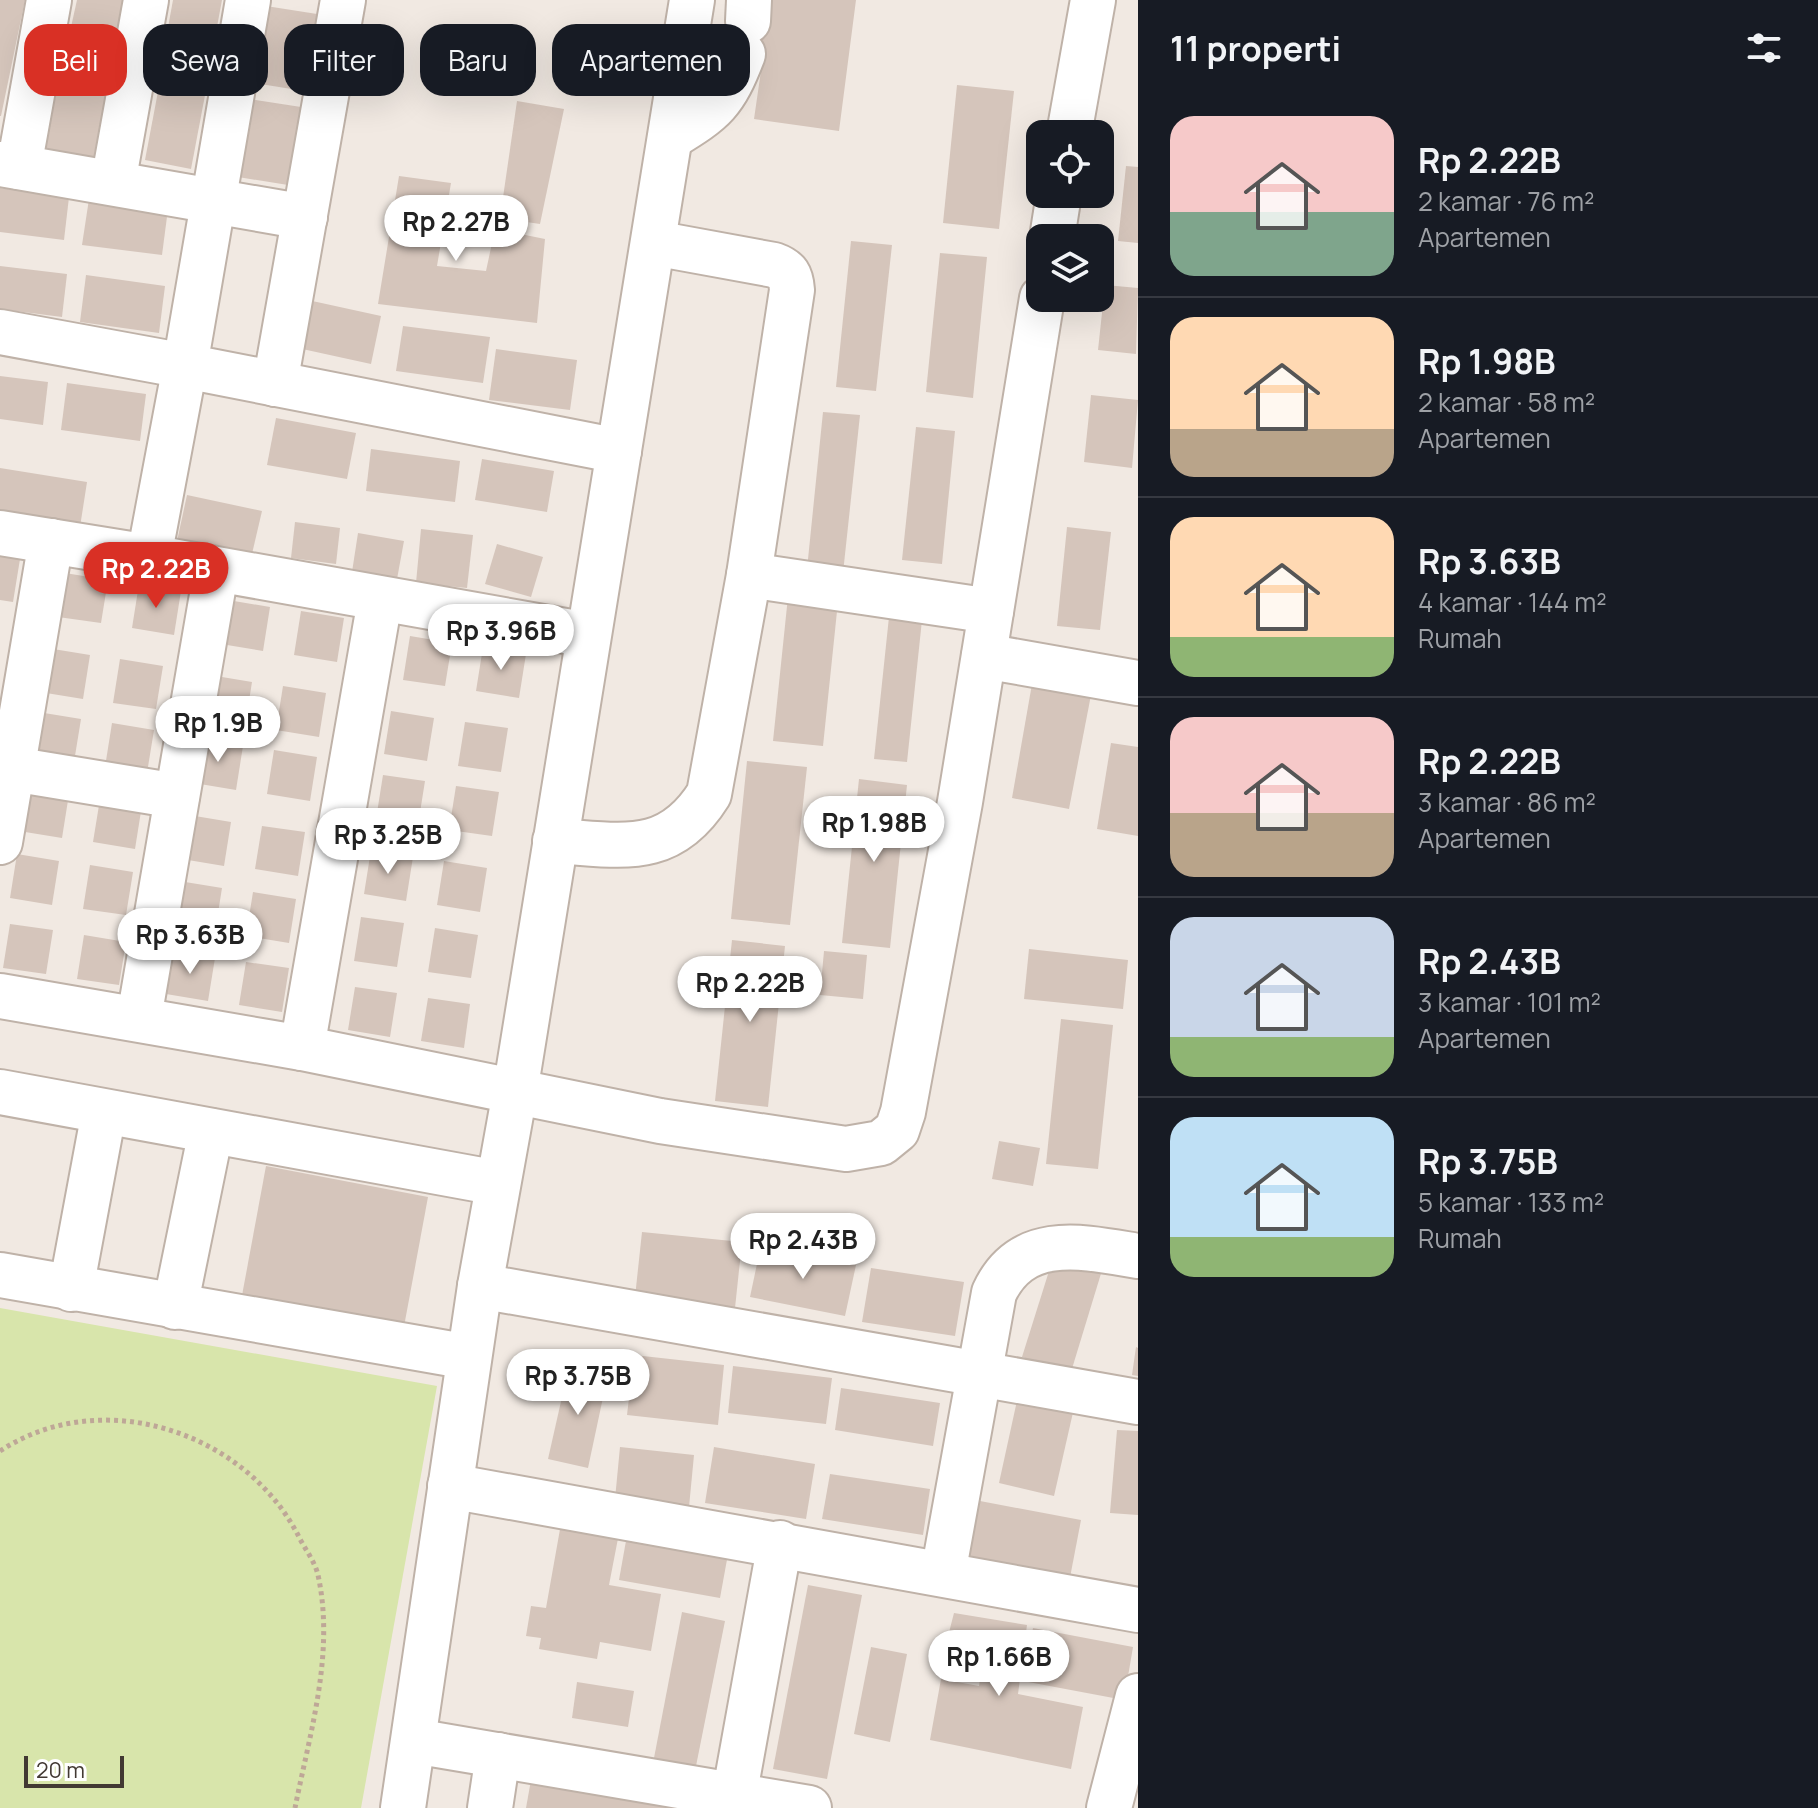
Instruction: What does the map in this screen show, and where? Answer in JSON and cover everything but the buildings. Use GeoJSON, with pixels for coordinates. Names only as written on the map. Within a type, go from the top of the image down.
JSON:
{"type":"FeatureCollection","features":[{"type":"Feature","properties":{"kind":"lane"},"geometry":{"type":"LineString","coordinates":[[49,0],[10,166],[305,217]]}},
{"type":"Feature","properties":{"kind":"lane"},"geometry":{"type":"LineString","coordinates":[[113,183],[146,0]]}},
{"type":"Feature","properties":{"kind":"lane"},"geometry":{"type":"LineString","coordinates":[[149,557],[215,201],[248,0]]}},
{"type":"Feature","properties":{"kind":"lane"},"geometry":{"type":"LineString","coordinates":[[275,384],[343,0]]}},
{"type":"Feature","properties":{"kind":"lane"},"geometry":{"type":"LineString","coordinates":[[403,1808],[480,1286],[515,1092],[692,0]]}},
{"type":"Feature","properties":{"kind":"lane"},"geometry":{"type":"LineString","coordinates":[[1072,120],[1093,0]]}},
{"type":"Feature","properties":{"kind":"lane"},"geometry":{"type":"LineString","coordinates":[[671,137],[715,108],[725,96]]}},
{"type":"Feature","properties":{"kind":"lane"},"geometry":{"type":"LineString","coordinates":[[555,841],[625,845],[651,841],[673,835],[696,815],[709,794],[749,575],[792,290],[791,278],[785,269],[774,265],[654,243]]}},
{"type":"Feature","properties":{"kind":"lane"},"geometry":{"type":"LineString","coordinates":[[0,996],[302,1048],[660,1121],[846,1149],[881,1143],[897,1130],[955,833],[1040,312]]}},
{"type":"Feature","properties":{"kind":"lane"},"geometry":{"type":"LineString","coordinates":[[0,332],[619,451]]}},
{"type":"Feature","properties":{"kind":"lane"},"geometry":{"type":"LineString","coordinates":[[0,533],[588,635]]}},
{"type":"Feature","properties":{"kind":"lane"},"geometry":{"type":"LineString","coordinates":[[0,842],[7,768],[51,541]]}},
{"type":"Feature","properties":{"kind":"lane"},"geometry":{"type":"LineString","coordinates":[[139,1018],[216,572]]}},
{"type":"Feature","properties":{"kind":"lane"},"geometry":{"type":"LineString","coordinates":[[749,575],[991,611]]}},
{"type":"Feature","properties":{"kind":"lane"},"geometry":{"type":"LineString","coordinates":[[302,1048],[380,600]]}},
{"type":"Feature","properties":{"kind":"lane"},"geometry":{"type":"LineString","coordinates":[[984,656],[1138,683]]}},
{"type":"Feature","properties":{"kind":"lane"},"geometry":{"type":"LineString","coordinates":[[7,768],[177,796]]}},
{"type":"Feature","properties":{"kind":"lane"},"geometry":{"type":"LineString","coordinates":[[0,1092],[498,1183]]}},
{"type":"Feature","properties":{"kind":"lane"},"geometry":{"type":"LineString","coordinates":[[71,1289],[104,1112]]}},
{"type":"Feature","properties":{"kind":"lane"},"geometry":{"type":"LineString","coordinates":[[175,1307],[211,1131]]}},
{"type":"Feature","properties":{"kind":"lane"},"geometry":{"type":"LineString","coordinates":[[943,1574],[994,1293],[1001,1278],[1015,1264],[1052,1245],[1138,1256]]}},
{"type":"Feature","properties":{"kind":"lane"},"geometry":{"type":"LineString","coordinates":[[0,1275],[469,1357]]}},
{"type":"Feature","properties":{"kind":"lane"},"geometry":{"type":"LineString","coordinates":[[480,1286],[1138,1402]]}},
{"type":"Feature","properties":{"kind":"lane"},"geometry":{"type":"LineString","coordinates":[[450,1486],[780,1543],[1138,1610]]}},
{"type":"Feature","properties":{"kind":"lane"},"geometry":{"type":"LineString","coordinates":[[734,1802],[780,1543]]}},
{"type":"Feature","properties":{"kind":"lane"},"geometry":{"type":"LineString","coordinates":[[1109,1808],[1138,1696]]}},
{"type":"Feature","properties":{"kind":"lane"},"geometry":{"type":"LineString","coordinates":[[414,1741],[734,1802],[809,1808]]}},
{"type":"Feature","properties":{"kind":"lane"},"geometry":{"type":"LineString","coordinates":[[490,1808],[498,1755]]}},
{"type":"Feature","properties":{"kind":"path"},"geometry":{"type":"LineString","coordinates":[[0,1451],[21,1437],[92,1419],[165,1426],[232,1457],[284,1508],[317,1573],[326,1645],[295,1808]]}},
{"type":"Feature","properties":{"kind":"green space"},"geometry":{"type":"Polygon","coordinates":[[[0,1308],[437,1386],[361,1808],[0,1808],[0,1308]]]}}]}
